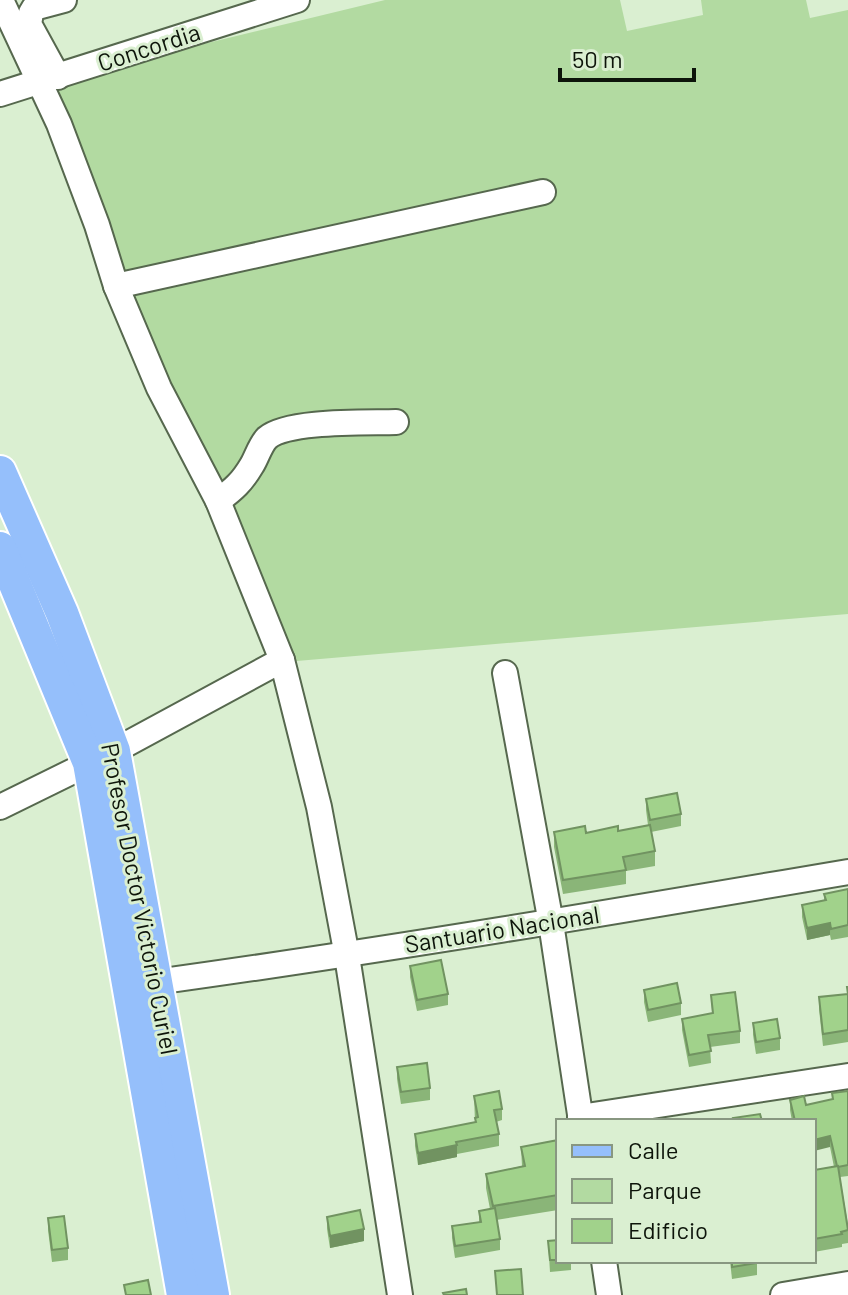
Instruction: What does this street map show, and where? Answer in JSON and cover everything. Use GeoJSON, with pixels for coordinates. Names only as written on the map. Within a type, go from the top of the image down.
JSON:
{"type":"FeatureCollection","features":[{"type":"Feature","properties":{"kind":"main road","name":"Profesor Doctor Victorio Curiel"},"geometry":{"type":"LineString","coordinates":[[0,472],[62,613],[102,757],[156,982],[213,1295]]}},
{"type":"Feature","properties":{"kind":"main road","name":"Profesor Doctor Victorio Curiel"},"geometry":{"type":"LineString","coordinates":[[0,548],[102,757],[183,1295]]}},
{"type":"Feature","properties":{"kind":"street"},"geometry":{"type":"LineString","coordinates":[[1,0],[48,80]]}},
{"type":"Feature","properties":{"kind":"street"},"geometry":{"type":"LineString","coordinates":[[64,0],[34,8],[29,19],[59,124],[116,286],[166,405],[218,501],[282,660],[319,807],[347,956],[400,1295]]}},
{"type":"Feature","properties":{"kind":"street","name":"Concordia"},"geometry":{"type":"LineString","coordinates":[[0,94],[297,0]]}},
{"type":"Feature","properties":{"kind":"street"},"geometry":{"type":"LineString","coordinates":[[116,286],[543,192]]}},
{"type":"Feature","properties":{"kind":"street"},"geometry":{"type":"LineString","coordinates":[[218,501],[238,486],[266,439],[280,431],[301,426],[396,422]]}},
{"type":"Feature","properties":{"kind":"street"},"geometry":{"type":"LineString","coordinates":[[0,807],[102,757],[282,660]]}},
{"type":"Feature","properties":{"kind":"street"},"geometry":{"type":"LineString","coordinates":[[505,673],[551,923],[580,1119],[848,1076]]}},
{"type":"Feature","properties":{"kind":"street","name":"Santuario Nacional"},"geometry":{"type":"LineString","coordinates":[[156,982],[347,956],[848,872]]}},
{"type":"Feature","properties":{"kind":"street"},"geometry":{"type":"LineString","coordinates":[[604,1263],[609,1295]]}},
{"type":"Feature","properties":{"kind":"street"},"geometry":{"type":"LineString","coordinates":[[783,1295],[848,1284]]}},
{"type":"Feature","properties":{"kind":"green space"},"geometry":{"type":"Polygon","coordinates":[[[385,0],[620,0],[627,31],[703,15],[701,0],[806,0],[810,18],[848,10],[848,614],[285,662],[34,85],[385,0]]]}},
{"type":"Feature","properties":{"kind":"building"},"geometry":{"type":"Polygon","coordinates":[[[677,793],[681,814],[650,820],[646,799],[677,793]]]}},
{"type":"Feature","properties":{"kind":"building"},"geometry":{"type":"Polygon","coordinates":[[[650,825],[655,851],[623,857],[626,870],[563,880],[554,832],[585,826],[586,833],[618,826],[618,831],[650,825]]]}},
{"type":"Feature","properties":{"kind":"building"},"geometry":{"type":"Polygon","coordinates":[[[848,889],[848,925],[831,929],[830,923],[807,928],[802,905],[826,900],[824,894],[848,889]]]}},
{"type":"Feature","properties":{"kind":"building"},"geometry":{"type":"Polygon","coordinates":[[[441,960],[448,994],[417,1000],[410,966],[441,960]]]}},
{"type":"Feature","properties":{"kind":"building"},"geometry":{"type":"Polygon","coordinates":[[[677,983],[681,1003],[648,1010],[644,990],[677,983]]]}},
{"type":"Feature","properties":{"kind":"building"},"geometry":{"type":"Polygon","coordinates":[[[735,992],[740,1031],[708,1035],[711,1051],[689,1055],[682,1019],[713,1013],[711,995],[735,992]]]}},
{"type":"Feature","properties":{"kind":"building"},"geometry":{"type":"Polygon","coordinates":[[[848,994],[848,1030],[823,1034],[819,997],[848,994]]]}},
{"type":"Feature","properties":{"kind":"building"},"geometry":{"type":"Polygon","coordinates":[[[777,1019],[780,1038],[756,1042],[753,1023],[777,1019]]]}},
{"type":"Feature","properties":{"kind":"building"},"geometry":{"type":"Polygon","coordinates":[[[427,1063],[430,1088],[401,1092],[397,1067],[427,1063]]]}},
{"type":"Feature","properties":{"kind":"building"},"geometry":{"type":"Polygon","coordinates":[[[499,1091],[502,1109],[494,1110],[499,1134],[418,1153],[415,1134],[476,1122],[474,1096],[499,1091]]]}},
{"type":"Feature","properties":{"kind":"building"},"geometry":{"type":"Polygon","coordinates":[[[848,1091],[848,1165],[838,1167],[830,1136],[816,1140],[816,1119],[795,1119],[790,1100],[804,1096],[806,1105],[833,1099],[832,1093],[848,1091]]]}},
{"type":"Feature","properties":{"kind":"building"},"geometry":{"type":"Polygon","coordinates":[[[760,1114],[761,1119],[733,1119],[760,1114]]]}},
{"type":"Feature","properties":{"kind":"building"},"geometry":{"type":"Polygon","coordinates":[[[556,1140],[556,1195],[493,1206],[486,1174],[525,1166],[521,1147],[556,1140]]]}},
{"type":"Feature","properties":{"kind":"building"},"geometry":{"type":"Polygon","coordinates":[[[838,1166],[848,1230],[842,1234],[816,1239],[816,1170],[838,1166]]]}},
{"type":"Feature","properties":{"kind":"building"},"geometry":{"type":"Polygon","coordinates":[[[495,1208],[500,1239],[455,1246],[452,1226],[481,1222],[479,1211],[495,1208]]]}},
{"type":"Feature","properties":{"kind":"building"},"geometry":{"type":"Polygon","coordinates":[[[360,1210],[364,1229],[330,1236],[327,1217],[360,1210]]]}},
{"type":"Feature","properties":{"kind":"building"},"geometry":{"type":"Polygon","coordinates":[[[64,1216],[68,1248],[52,1250],[48,1218],[64,1216]]]}},
{"type":"Feature","properties":{"kind":"building"},"geometry":{"type":"Polygon","coordinates":[[[556,1240],[556,1260],[550,1260],[548,1241],[556,1240]]]}},
{"type":"Feature","properties":{"kind":"building"},"geometry":{"type":"Polygon","coordinates":[[[732,1263],[757,1263],[732,1267],[732,1263]]]}},
{"type":"Feature","properties":{"kind":"building"},"geometry":{"type":"Polygon","coordinates":[[[521,1269],[523,1295],[497,1295],[495,1271],[521,1269]]]}},
{"type":"Feature","properties":{"kind":"building"},"geometry":{"type":"Polygon","coordinates":[[[148,1280],[151,1295],[126,1295],[124,1285],[148,1280]]]}},
{"type":"Feature","properties":{"kind":"building"},"geometry":{"type":"Polygon","coordinates":[[[466,1289],[467,1295],[443,1293],[466,1289]]]}}]}
